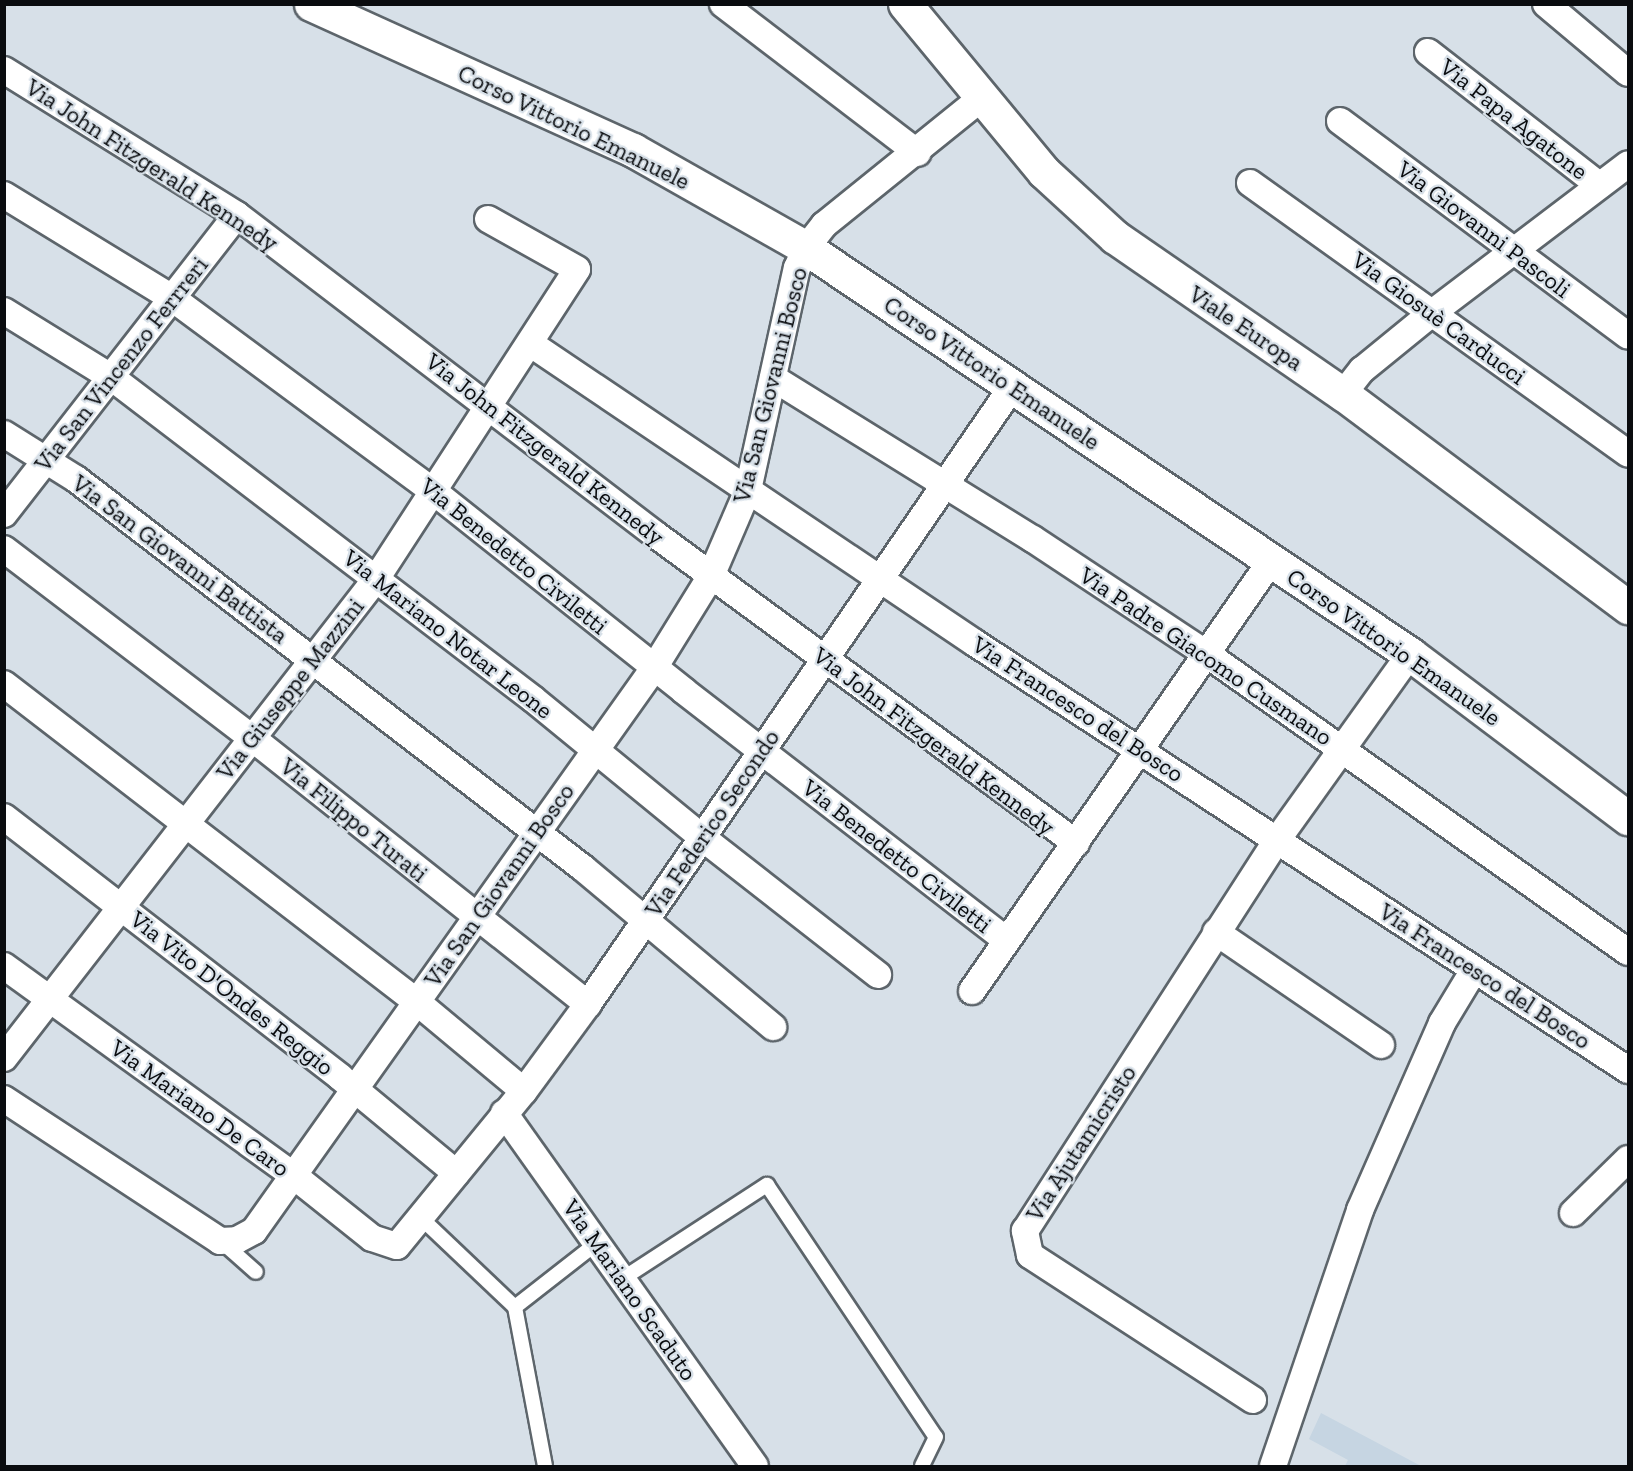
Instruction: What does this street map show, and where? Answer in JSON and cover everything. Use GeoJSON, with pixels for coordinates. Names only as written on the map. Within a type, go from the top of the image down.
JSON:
{"type":"FeatureCollection","features":[{"type":"Feature","properties":{"kind":"street","name":"Corso Vittorio Emanuele"},"geometry":{"type":"LineString","coordinates":[[311,4],[633,150],[806,248],[1410,654],[1629,818]]}},
{"type":"Feature","properties":{"kind":"street"},"geometry":{"type":"LineString","coordinates":[[723,4],[918,153]]}},
{"type":"Feature","properties":{"kind":"street"},"geometry":{"type":"LineString","coordinates":[[1546,4],[1629,73]]}},
{"type":"Feature","properties":{"kind":"street","name":"Viale Europa"},"geometry":{"type":"LineString","coordinates":[[908,6],[1044,172],[1115,237],[1342,394],[1629,607]]}},
{"type":"Feature","properties":{"kind":"street","name":"Via Papa Agatone"},"geometry":{"type":"LineString","coordinates":[[1428,52],[1599,185]]}},
{"type":"Feature","properties":{"kind":"street","name":"Via John Fitzgerald Kennedy"},"geometry":{"type":"LineString","coordinates":[[4,70],[237,215],[490,405],[711,576],[1076,843]]}},
{"type":"Feature","properties":{"kind":"street","name":"Via San Giovanni Bosco"},"geometry":{"type":"LineString","coordinates":[[220,1241],[237,1239],[254,1231],[654,668],[711,576],[748,490],[797,268],[806,248],[824,225],[918,153],[984,96]]}},
{"type":"Feature","properties":{"kind":"street","name":"Via Giovanni Pascoli"},"geometry":{"type":"LineString","coordinates":[[1340,121],[1629,336]]}},
{"type":"Feature","properties":{"kind":"street"},"geometry":{"type":"LineString","coordinates":[[1342,394],[1362,370],[1432,313],[1629,164]]}},
{"type":"Feature","properties":{"kind":"street","name":"Via Giosuè Carducci"},"geometry":{"type":"LineString","coordinates":[[1250,183],[1629,454]]}},
{"type":"Feature","properties":{"kind":"street","name":"Via Benedetto Civiletti"},"geometry":{"type":"LineString","coordinates":[[4,195],[172,298],[433,491],[654,668],[1007,941]]}},
{"type":"Feature","properties":{"kind":"street","name":"Via San Vincenzo Ferrreri"},"geometry":{"type":"LineString","coordinates":[[4,514],[237,215]]}},
{"type":"Feature","properties":{"kind":"street","name":"Via Giuseppe Mazzini"},"geometry":{"type":"LineString","coordinates":[[4,1058],[376,579],[531,344],[577,269],[488,219]]}},
{"type":"Feature","properties":{"kind":"street","name":"Via Mariano Notar Leone"},"geometry":{"type":"LineString","coordinates":[[4,311],[111,377],[595,749],[704,839],[878,975]]}},
{"type":"Feature","properties":{"kind":"street","name":"Via Francesco del Bosco"},"geometry":{"type":"LineString","coordinates":[[531,344],[878,578],[1629,1070]]}},
{"type":"Feature","properties":{"kind":"street","name":"Via Padre Giacomo Cusmano"},"geometry":{"type":"LineString","coordinates":[[772,378],[947,486],[1208,655],[1629,952]]}},
{"type":"Feature","properties":{"kind":"street","name":"Via Federico Secondo"},"geometry":{"type":"LineString","coordinates":[[397,1246],[524,1091],[588,1004],[704,839],[878,578],[947,486],[1012,387]]}},
{"type":"Feature","properties":{"kind":"street","name":"Via San Giovanni Battista"},"geometry":{"type":"LineString","coordinates":[[4,434],[46,460],[313,660],[537,833],[773,1027]]}},
{"type":"Feature","properties":{"kind":"street","name":"Via Filippo Turati"},"geometry":{"type":"LineString","coordinates":[[4,549],[252,738],[588,1004]]}},
{"type":"Feature","properties":{"kind":"street"},"geometry":{"type":"LineString","coordinates":[[972,991],[1142,750],[1271,561]]}},
{"type":"Feature","properties":{"kind":"street","name":"Via Ajutamicristo"},"geometry":{"type":"LineString","coordinates":[[1252,1400],[1030,1255],[1024,1231],[1277,840],[1410,654]]}},
{"type":"Feature","properties":{"kind":"street"},"geometry":{"type":"LineString","coordinates":[[4,684],[188,822],[417,1002],[524,1091]]}},
{"type":"Feature","properties":{"kind":"street","name":"Via Vito D'Ondes Reggio"},"geometry":{"type":"LineString","coordinates":[[4,817],[355,1089],[456,1173]]}},
{"type":"Feature","properties":{"kind":"street"},"geometry":{"type":"LineString","coordinates":[[1216,932],[1381,1045]]}},
{"type":"Feature","properties":{"kind":"street","name":"Via Mariano De Caro"},"geometry":{"type":"LineString","coordinates":[[4,966],[293,1175],[372,1238],[397,1246]]}},
{"type":"Feature","properties":{"kind":"street"},"geometry":{"type":"LineString","coordinates":[[1273,1467],[1360,1210],[1442,1023],[1474,970]]}},
{"type":"Feature","properties":{"kind":"street"},"geometry":{"type":"LineString","coordinates":[[4,1099],[220,1241]]}},
{"type":"Feature","properties":{"kind":"street","name":"Via Mariano Scaduto"},"geometry":{"type":"LineString","coordinates":[[504,1113],[755,1467]]}},
{"type":"Feature","properties":{"kind":"street"},"geometry":{"type":"LineString","coordinates":[[1573,1213],[1629,1158]]}},
{"type":"Feature","properties":{"kind":"lane"},"geometry":{"type":"LineString","coordinates":[[622,1279],[767,1185],[936,1437],[922,1467]]}},
{"type":"Feature","properties":{"kind":"lane"},"geometry":{"type":"LineString","coordinates":[[420,1217],[515,1307],[545,1467]]}},
{"type":"Feature","properties":{"kind":"lane"},"geometry":{"type":"LineString","coordinates":[[220,1241],[256,1272]]}},
{"type":"Feature","properties":{"kind":"lane"},"geometry":{"type":"LineString","coordinates":[[515,1307],[597,1243]]}},
{"type":"Feature","properties":{"kind":"shaded area"},"geometry":{"type":"Polygon","coordinates":[[[1321,1413],[1421,1466],[1345,1466],[1348,1460],[1309,1439],[1321,1413]]]}}]}
